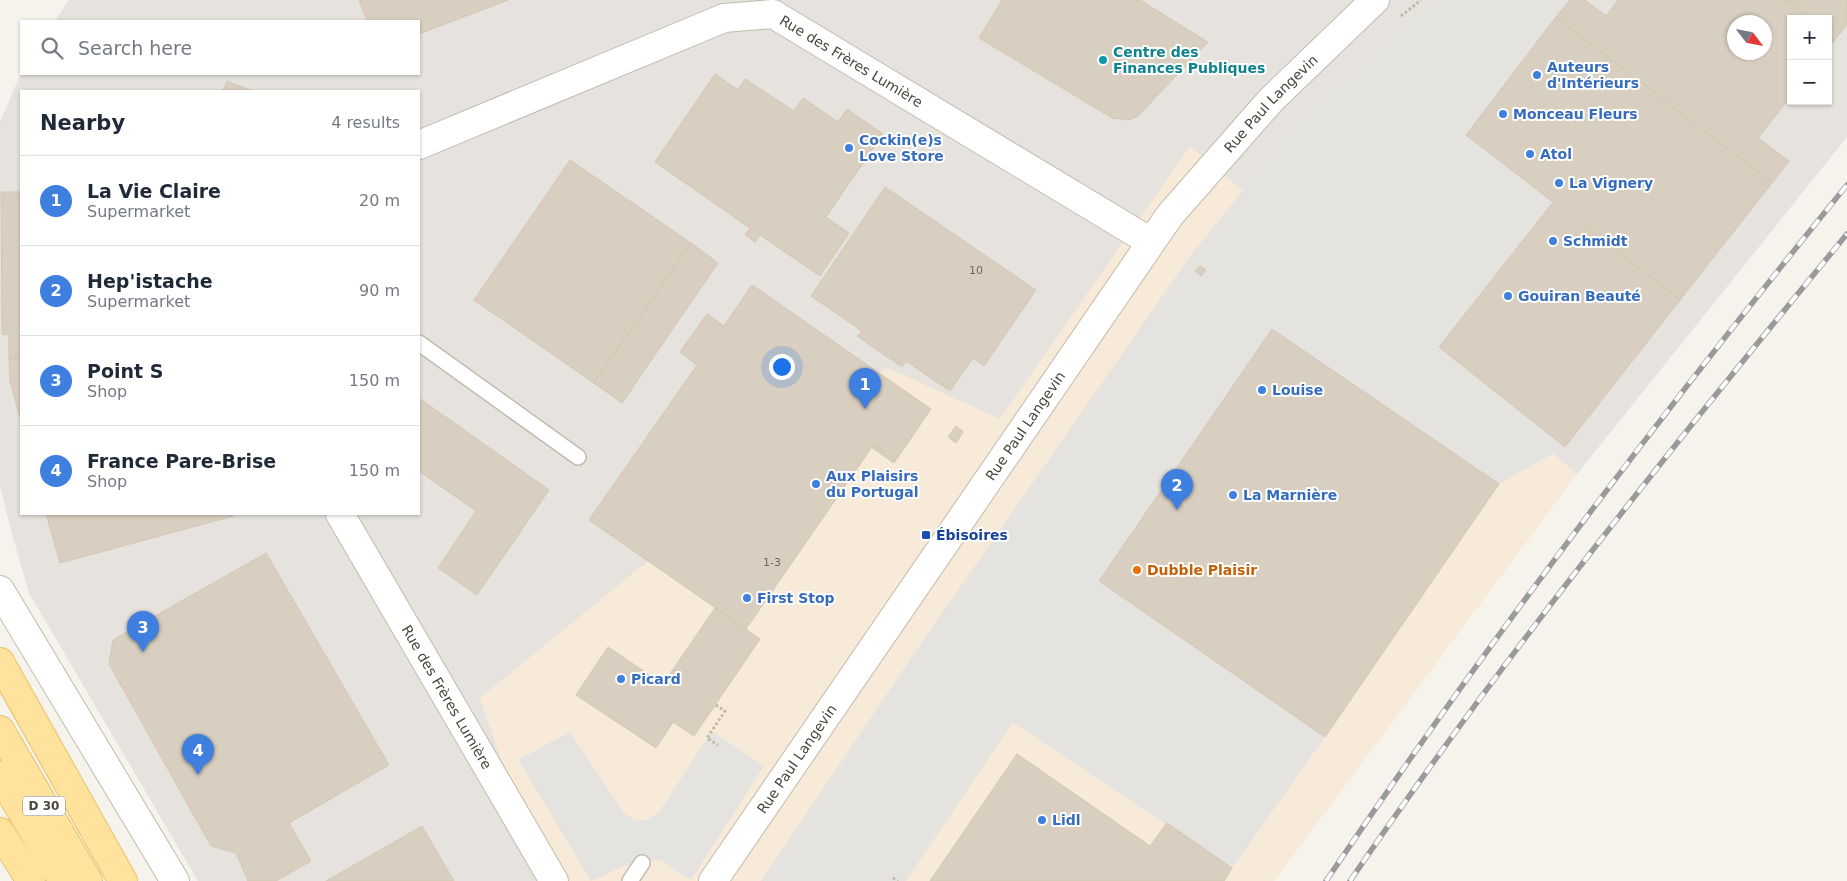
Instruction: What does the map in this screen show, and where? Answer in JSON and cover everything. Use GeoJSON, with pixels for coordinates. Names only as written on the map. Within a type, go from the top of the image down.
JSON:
{"type":"FeatureCollection","features":[{"type":"Feature","properties":{"kind":"main road"},"geometry":{"type":"LineString","coordinates":[[0,662],[123,881]]}},
{"type":"Feature","properties":{"kind":"main road","name":"D 30"},"geometry":{"type":"LineString","coordinates":[[0,730],[88,881]]}},
{"type":"Feature","properties":{"kind":"main road","name":"D 30"},"geometry":{"type":"LineString","coordinates":[[0,775],[63,881]]}},
{"type":"Feature","properties":{"kind":"main road"},"geometry":{"type":"LineString","coordinates":[[0,832],[31,881]]}},
{"type":"Feature","properties":{"kind":"street","name":"Rue Paul Langevin"},"geometry":{"type":"LineString","coordinates":[[713,881],[1170,215],[1270,100],[1375,0]]}},
{"type":"Feature","properties":{"kind":"street","name":"Rue des Frères Lumière"},"geometry":{"type":"LineString","coordinates":[[420,145],[724,18],[773,14],[1151,242]]}},
{"type":"Feature","properties":{"kind":"street","name":"Rue des Frères Lumière"},"geometry":{"type":"LineString","coordinates":[[341,515],[554,881]]}},
{"type":"Feature","properties":{"kind":"street"},"geometry":{"type":"LineString","coordinates":[[0,590],[174,881]]}},
{"type":"Feature","properties":{"kind":"lane"},"geometry":{"type":"LineString","coordinates":[[420,344],[578,456]]}},
{"type":"Feature","properties":{"kind":"lane"},"geometry":{"type":"LineString","coordinates":[[630,881],[642,863]]}},
{"type":"Feature","properties":{"kind":"path"},"geometry":{"type":"LineString","coordinates":[[716,705],[725,711],[707,738],[718,745]]}},
{"type":"Feature","properties":{"kind":"path"},"geometry":{"type":"LineString","coordinates":[[893,878],[898,881]]}},
{"type":"Feature","properties":{"kind":"shaded area"},"geometry":{"type":"Polygon","coordinates":[[[69,0],[1847,0],[1847,137],[1577,474],[1190,146],[1000,419],[886,367],[480,698],[543,881],[198,881],[29,593],[0,486],[0,122],[20,75],[420,75],[420,20],[56,20],[69,0]]]}},
{"type":"Feature","properties":{"kind":"shaded area"},"geometry":{"type":"Polygon","coordinates":[[[1435,0],[1570,0],[1554,201],[1439,347],[1565,447],[1499,484],[1272,329],[1099,581],[1325,737],[1232,868],[1013,722],[906,881],[761,881],[913,655],[1190,256],[1300,120],[1435,0]]]}},
{"type":"Feature","properties":{"kind":"shaded area"},"geometry":{"type":"Polygon","coordinates":[[[1190,145],[1577,474],[1274,881],[543,881],[480,698],[886,366],[1000,419],[1190,145]]]}},
{"type":"Feature","properties":{"kind":"shaded area"},"geometry":{"type":"Polygon","coordinates":[[[712,731],[764,766],[691,880],[660,860],[624,866],[591,881],[518,760],[570,732],[624,813],[635,820],[646,820],[659,812],[712,731]]]}},
{"type":"Feature","properties":{"kind":"building"},"geometry":{"type":"Polygon","coordinates":[[[359,0],[508,0],[420,34],[420,20],[367,20],[359,0]]]}},
{"type":"Feature","properties":{"kind":"building","name":"Centre des Finances Publiques"},"geometry":{"type":"Polygon","coordinates":[[[1002,0],[1140,0],[1208,42],[1138,116],[1129,120],[1112,118],[979,38],[1002,0]]]}},
{"type":"Feature","properties":{"kind":"building"},"geometry":{"type":"Polygon","coordinates":[[[1570,0],[1585,0],[1606,16],[1618,0],[1787,0],[1805,15],[1787,15],[1787,101],[1758,138],[1789,161],[1772,183],[1556,17],[1570,0]]]}},
{"type":"Feature","properties":{"kind":"building"},"geometry":{"type":"Polygon","coordinates":[[[1787,0],[1847,0],[1847,24],[1835,40],[1832,37],[1832,15],[1805,15],[1787,0]]]}},
{"type":"Feature","properties":{"kind":"building"},"geometry":{"type":"Polygon","coordinates":[[[1556,17],[1772,183],[1680,300],[1466,135],[1556,17]]]}},
{"type":"Feature","properties":{"kind":"building"},"geometry":{"type":"Polygon","coordinates":[[[715,74],[738,90],[745,79],[794,111],[803,98],[838,122],[847,109],[883,134],[826,217],[849,233],[820,276],[760,235],[755,242],[745,235],[750,228],[655,162],[715,74]]]}},
{"type":"Feature","properties":{"kind":"building"},"geometry":{"type":"Polygon","coordinates":[[[227,81],[250,90],[223,90],[227,81]]]}},
{"type":"Feature","properties":{"kind":"building"},"geometry":{"type":"Polygon","coordinates":[[[570,160],[691,243],[594,383],[474,300],[570,160]]]}},
{"type":"Feature","properties":{"kind":"building"},"geometry":{"type":"Polygon","coordinates":[[[885,187],[1036,290],[984,366],[973,358],[950,391],[906,361],[902,367],[857,336],[862,331],[811,296],[885,187]]]}},
{"type":"Feature","properties":{"kind":"building"},"geometry":{"type":"Polygon","coordinates":[[[1,192],[20,192],[20,359],[9,359],[9,335],[2,334],[1,192]]]}},
{"type":"Feature","properties":{"kind":"building"},"geometry":{"type":"Polygon","coordinates":[[[1554,201],[1680,300],[1565,447],[1439,347],[1554,201]]]}},
{"type":"Feature","properties":{"kind":"building"},"geometry":{"type":"Polygon","coordinates":[[[691,243],[718,263],[622,403],[594,383],[691,243]]]}},
{"type":"Feature","properties":{"kind":"building"},"geometry":{"type":"Polygon","coordinates":[[[1200,266],[1206,270],[1201,276],[1195,271],[1200,266]]]}},
{"type":"Feature","properties":{"kind":"building"},"geometry":{"type":"Polygon","coordinates":[[[752,285],[931,409],[894,463],[881,454],[883,451],[874,444],[746,629],[589,520],[697,365],[680,352],[707,314],[724,326],[752,285]]]}},
{"type":"Feature","properties":{"kind":"building"},"geometry":{"type":"Polygon","coordinates":[[[1272,329],[1499,484],[1325,737],[1099,581],[1272,329]]]}},
{"type":"Feature","properties":{"kind":"building"},"geometry":{"type":"Polygon","coordinates":[[[9,359],[20,359],[20,417],[10,381],[9,359]]]}},
{"type":"Feature","properties":{"kind":"building"},"geometry":{"type":"Polygon","coordinates":[[[420,399],[549,490],[477,595],[438,568],[476,511],[420,472],[420,399]]]}},
{"type":"Feature","properties":{"kind":"building"},"geometry":{"type":"Polygon","coordinates":[[[956,426],[963,432],[956,443],[948,437],[956,426]]]}},
{"type":"Feature","properties":{"kind":"building"},"geometry":{"type":"Polygon","coordinates":[[[874,444],[883,451],[881,454],[871,447],[874,444]]]}},
{"type":"Feature","properties":{"kind":"building"},"geometry":{"type":"Polygon","coordinates":[[[46,515],[233,516],[60,563],[46,515]]]}},
{"type":"Feature","properties":{"kind":"building"},"geometry":{"type":"Polygon","coordinates":[[[266,553],[389,765],[289,823],[311,861],[276,881],[248,881],[236,853],[211,846],[109,664],[113,640],[266,553]]]}},
{"type":"Feature","properties":{"kind":"building","name":"Picard"},"geometry":{"type":"Polygon","coordinates":[[[715,608],[760,639],[694,736],[673,722],[656,748],[576,695],[608,647],[663,684],[715,608]]]}},
{"type":"Feature","properties":{"kind":"building","name":"Lidl"},"geometry":{"type":"Polygon","coordinates":[[[1017,754],[1150,846],[1167,823],[1232,868],[1224,881],[930,881],[1017,754]]]}},
{"type":"Feature","properties":{"kind":"building"},"geometry":{"type":"Polygon","coordinates":[[[422,826],[454,881],[326,881],[422,826]]]}},
{"type":"Feature","properties":{"kind":"railway"},"geometry":{"type":"LineString","coordinates":[[1326,881],[1387,791],[1579,527],[1711,355],[1847,185]]}},
{"type":"Feature","properties":{"kind":"railway"},"geometry":{"type":"LineString","coordinates":[[1350,881],[1468,715],[1591,552],[1847,234]]}},
{"type":"Feature","properties":{"kind":"place","name":"Centre des Finances Publiques"},"geometry":{"type":"Point","coordinates":[1103,60]}},
{"type":"Feature","properties":{"kind":"place","name":"Auteurs d'Intérieurs"},"geometry":{"type":"Point","coordinates":[1537,75]}},
{"type":"Feature","properties":{"kind":"place","name":"Monceau Fleurs"},"geometry":{"type":"Point","coordinates":[1503,114]}},
{"type":"Feature","properties":{"kind":"place","name":"Cockin(e)s Love Store"},"geometry":{"type":"Point","coordinates":[849,148]}},
{"type":"Feature","properties":{"kind":"place","name":"Atol"},"geometry":{"type":"Point","coordinates":[1530,154]}},
{"type":"Feature","properties":{"kind":"place","name":"La Vignery"},"geometry":{"type":"Point","coordinates":[1559,183]}},
{"type":"Feature","properties":{"kind":"place","name":"Schmidt"},"geometry":{"type":"Point","coordinates":[1553,241]}},
{"type":"Feature","properties":{"kind":"place","name":"Gouiran Beauté"},"geometry":{"type":"Point","coordinates":[1508,296]}},
{"type":"Feature","properties":{"kind":"place","name":"Louise"},"geometry":{"type":"Point","coordinates":[1262,390]}},
{"type":"Feature","properties":{"kind":"place","name":"La Vie Claire"},"geometry":{"type":"Point","coordinates":[865,409]}},
{"type":"Feature","properties":{"kind":"place","name":"Aux Plaisirs du Portugal"},"geometry":{"type":"Point","coordinates":[816,484]}},
{"type":"Feature","properties":{"kind":"place","name":"La Marnière"},"geometry":{"type":"Point","coordinates":[1233,495]}},
{"type":"Feature","properties":{"kind":"place","name":"Hep'istache"},"geometry":{"type":"Point","coordinates":[1177,510]}},
{"type":"Feature","properties":{"kind":"place","name":"Ébisoires"},"geometry":{"type":"Point","coordinates":[926,535]}},
{"type":"Feature","properties":{"kind":"place","name":"Dubble Plaisir"},"geometry":{"type":"Point","coordinates":[1137,570]}},
{"type":"Feature","properties":{"kind":"place","name":"First Stop"},"geometry":{"type":"Point","coordinates":[747,598]}},
{"type":"Feature","properties":{"kind":"place","name":"Point S"},"geometry":{"type":"Point","coordinates":[143,652]}},
{"type":"Feature","properties":{"kind":"place","name":"Picard"},"geometry":{"type":"Point","coordinates":[621,679]}},
{"type":"Feature","properties":{"kind":"place","name":"France Pare-Brise"},"geometry":{"type":"Point","coordinates":[198,775]}},
{"type":"Feature","properties":{"kind":"place","name":"Lidl"},"geometry":{"type":"Point","coordinates":[1042,820]}}]}
